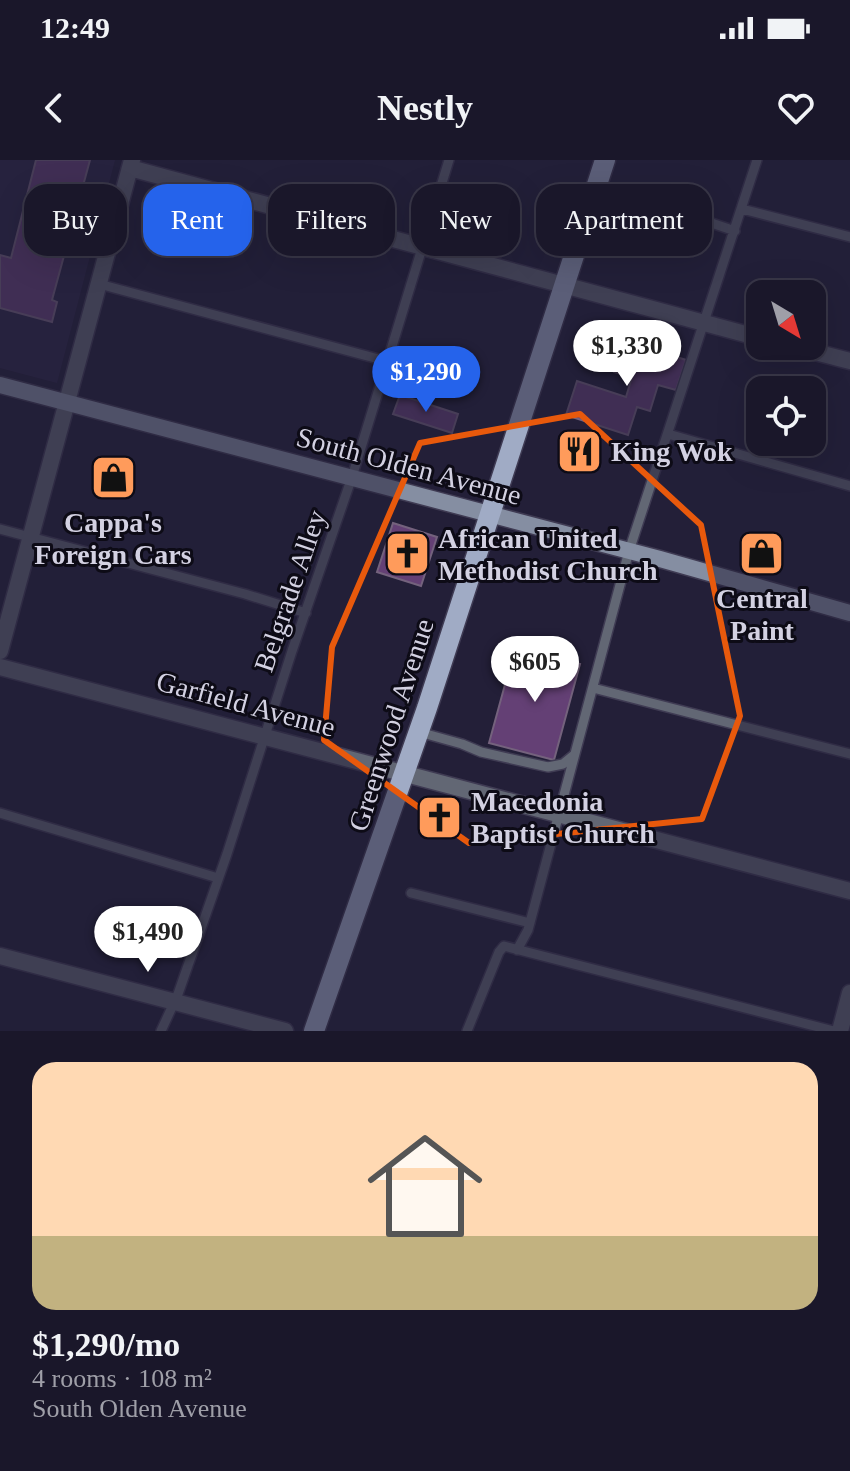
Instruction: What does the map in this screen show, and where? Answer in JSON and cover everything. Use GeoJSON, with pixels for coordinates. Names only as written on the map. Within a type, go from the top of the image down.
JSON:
{"type":"FeatureCollection","features":[{"type":"Feature","properties":{"kind":"main road","name":"Greenwood Avenue"},"geometry":{"type":"LineString","coordinates":[[597,184],[605,160]]}},
{"type":"Feature","properties":{"kind":"main road","name":"Greenwood Avenue"},"geometry":{"type":"LineString","coordinates":[[314,1031],[419,732],[574,256]]}},
{"type":"Feature","properties":{"kind":"main road","name":"South Olden Avenue"},"geometry":{"type":"LineString","coordinates":[[0,385],[629,551],[850,613]]}},
{"type":"Feature","properties":{"kind":"street"},"geometry":{"type":"LineString","coordinates":[[0,651],[131,164],[411,244]]}},
{"type":"Feature","properties":{"kind":"street"},"geometry":{"type":"LineString","coordinates":[[455,256],[746,334]]}},
{"type":"Feature","properties":{"kind":"street"},"geometry":{"type":"LineString","coordinates":[[826,355],[850,361]]}},
{"type":"Feature","properties":{"kind":"street","name":"Garfield Avenue"},"geometry":{"type":"LineString","coordinates":[[0,667],[850,891]]}},
{"type":"Feature","properties":{"kind":"street"},"geometry":{"type":"LineString","coordinates":[[0,956],[285,1031]]}},
{"type":"Feature","properties":{"kind":"street"},"geometry":{"type":"LineString","coordinates":[[837,1031],[850,993]]}},
{"type":"Feature","properties":{"kind":"lane","name":"Belgrade Alley"},"geometry":{"type":"LineString","coordinates":[[442,184],[449,160]]}},
{"type":"Feature","properties":{"kind":"lane"},"geometry":{"type":"LineString","coordinates":[[517,950],[530,923],[629,551],[757,160]]}},
{"type":"Feature","properties":{"kind":"lane"},"geometry":{"type":"LineString","coordinates":[[742,209],[850,237]]}},
{"type":"Feature","properties":{"kind":"lane"},"geometry":{"type":"LineString","coordinates":[[712,223],[735,231]]}},
{"type":"Feature","properties":{"kind":"lane","name":"Belgrade Alley"},"geometry":{"type":"LineString","coordinates":[[161,1031],[174,1002],[266,737],[352,477],[419,256]]}},
{"type":"Feature","properties":{"kind":"lane"},"geometry":{"type":"LineString","coordinates":[[99,284],[386,361]]}},
{"type":"Feature","properties":{"kind":"lane"},"geometry":{"type":"LineString","coordinates":[[668,434],[850,486]]}},
{"type":"Feature","properties":{"kind":"lane"},"geometry":{"type":"LineString","coordinates":[[0,529],[306,613]]}},
{"type":"Feature","properties":{"kind":"lane"},"geometry":{"type":"LineString","coordinates":[[593,688],[850,754]]}},
{"type":"Feature","properties":{"kind":"lane"},"geometry":{"type":"LineString","coordinates":[[419,732],[481,752],[548,767],[563,764],[574,755]]}},
{"type":"Feature","properties":{"kind":"lane"},"geometry":{"type":"LineString","coordinates":[[0,813],[218,878]]}},
{"type":"Feature","properties":{"kind":"lane"},"geometry":{"type":"LineString","coordinates":[[411,893],[530,923]]}},
{"type":"Feature","properties":{"kind":"lane"},"geometry":{"type":"LineString","coordinates":[[467,1031],[504,946],[837,1031]]}},
{"type":"Feature","properties":{"kind":"highlighted area"},"geometry":{"type":"Polygon","coordinates":[[[580,414],[701,525],[740,716],[702,819],[469,843],[324,740],[332,647],[420,443],[580,414]]]}},
{"type":"Feature","properties":{"kind":"shaded area"},"geometry":{"type":"Polygon","coordinates":[[[0,160],[115,160],[109,184],[24,184],[24,256],[90,256],[57,383],[0,368],[0,160]]]}},
{"type":"Feature","properties":{"kind":"building"},"geometry":{"type":"Polygon","coordinates":[[[36,160],[90,160],[83,184],[30,184],[36,160]]]}},
{"type":"Feature","properties":{"kind":"building"},"geometry":{"type":"Polygon","coordinates":[[[24,207],[24,256],[64,256],[52,300],[57,302],[52,322],[0,308],[0,255],[11,258],[24,207]]]}},
{"type":"Feature","properties":{"kind":"building"},"geometry":{"type":"Polygon","coordinates":[[[624,340],[686,360],[676,390],[658,385],[650,411],[637,407],[628,435],[566,415],[577,381],[626,397],[632,377],[614,372],[624,340]]]}},
{"type":"Feature","properties":{"kind":"building"},"geometry":{"type":"Polygon","coordinates":[[[400,395],[458,414],[452,433],[393,414],[400,395]]]}},
{"type":"Feature","properties":{"kind":"building","name":"African United Methodist Church"},"geometry":{"type":"Polygon","coordinates":[[[393,523],[437,537],[421,586],[377,572],[393,523]]]}},
{"type":"Feature","properties":{"kind":"building"},"geometry":{"type":"Polygon","coordinates":[[[515,648],[580,664],[554,760],[489,743],[515,648]]]}},
{"type":"Feature","properties":{"kind":"place","name":"King Wok"},"geometry":{"type":"Point","coordinates":[580,451]}},
{"type":"Feature","properties":{"kind":"place","name":"Cappa's Foreign Cars"},"geometry":{"type":"Point","coordinates":[113,477]}},
{"type":"Feature","properties":{"kind":"place","name":"Central Paint"},"geometry":{"type":"Point","coordinates":[762,553]}},
{"type":"Feature","properties":{"kind":"place","name":"African United Methodist Church"},"geometry":{"type":"Point","coordinates":[407,554]}},
{"type":"Feature","properties":{"kind":"place","name":"Macedonia Baptist Church"},"geometry":{"type":"Point","coordinates":[440,817]}}]}
